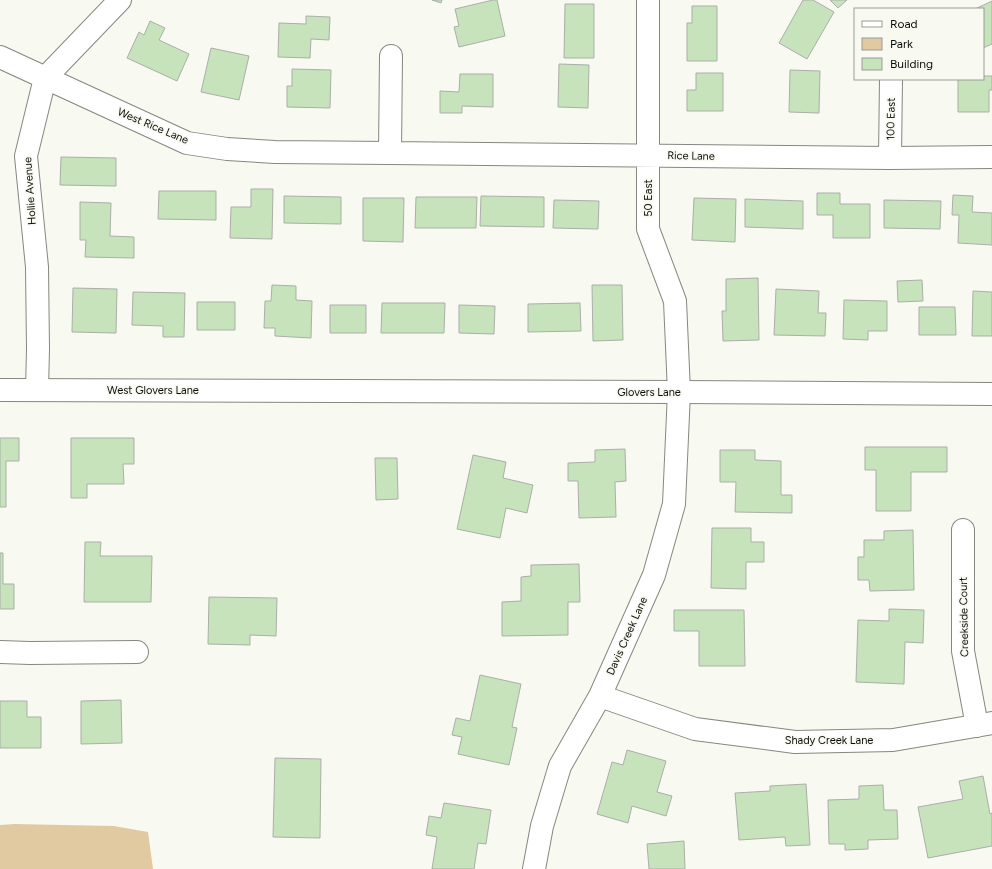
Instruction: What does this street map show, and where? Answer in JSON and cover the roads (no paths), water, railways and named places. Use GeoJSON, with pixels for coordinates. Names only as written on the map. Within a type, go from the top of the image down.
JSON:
{"type":"FeatureCollection","features":[{"type":"Feature","properties":{"kind":"street"},"geometry":{"type":"LineString","coordinates":[[45,78],[120,0]]}},
{"type":"Feature","properties":{"kind":"street","name":"50 East"},"geometry":{"type":"LineString","coordinates":[[648,0],[648,229],[675,302],[679,392]]}},
{"type":"Feature","properties":{"kind":"street"},"geometry":{"type":"LineString","coordinates":[[390,153],[391,56]]}},
{"type":"Feature","properties":{"kind":"street","name":"West Rice Lane"},"geometry":{"type":"LineString","coordinates":[[0,57],[187,142],[227,149],[255,151],[390,153]]}},
{"type":"Feature","properties":{"kind":"street","name":"Hollie Avenue"},"geometry":{"type":"LineString","coordinates":[[37,390],[37,267],[26,156],[45,78]]}},
{"type":"Feature","properties":{"kind":"street","name":"100 East"},"geometry":{"type":"LineString","coordinates":[[890,158],[891,80]]}},
{"type":"Feature","properties":{"kind":"street","name":"Rice Lane"},"geometry":{"type":"LineString","coordinates":[[390,153],[890,158],[992,157]]}},
{"type":"Feature","properties":{"kind":"street","name":"West Glovers Lane"},"geometry":{"type":"LineString","coordinates":[[0,390],[307,391]]}},
{"type":"Feature","properties":{"kind":"street","name":"Glovers Lane"},"geometry":{"type":"LineString","coordinates":[[307,391],[992,394]]}},
{"type":"Feature","properties":{"kind":"street","name":"Davis Creek Lane"},"geometry":{"type":"LineString","coordinates":[[534,869],[542,826],[560,766],[600,696],[654,575],[674,504],[679,392]]}},
{"type":"Feature","properties":{"kind":"street","name":"Creekside Court"},"geometry":{"type":"LineString","coordinates":[[963,530],[963,651],[984,725]]}},
{"type":"Feature","properties":{"kind":"street"},"geometry":{"type":"LineString","coordinates":[[0,652],[137,652]]}},
{"type":"Feature","properties":{"kind":"street","name":"Shady Creek Lane"},"geometry":{"type":"LineString","coordinates":[[600,696],[695,729],[795,742],[893,740],[984,725]]}}]}
